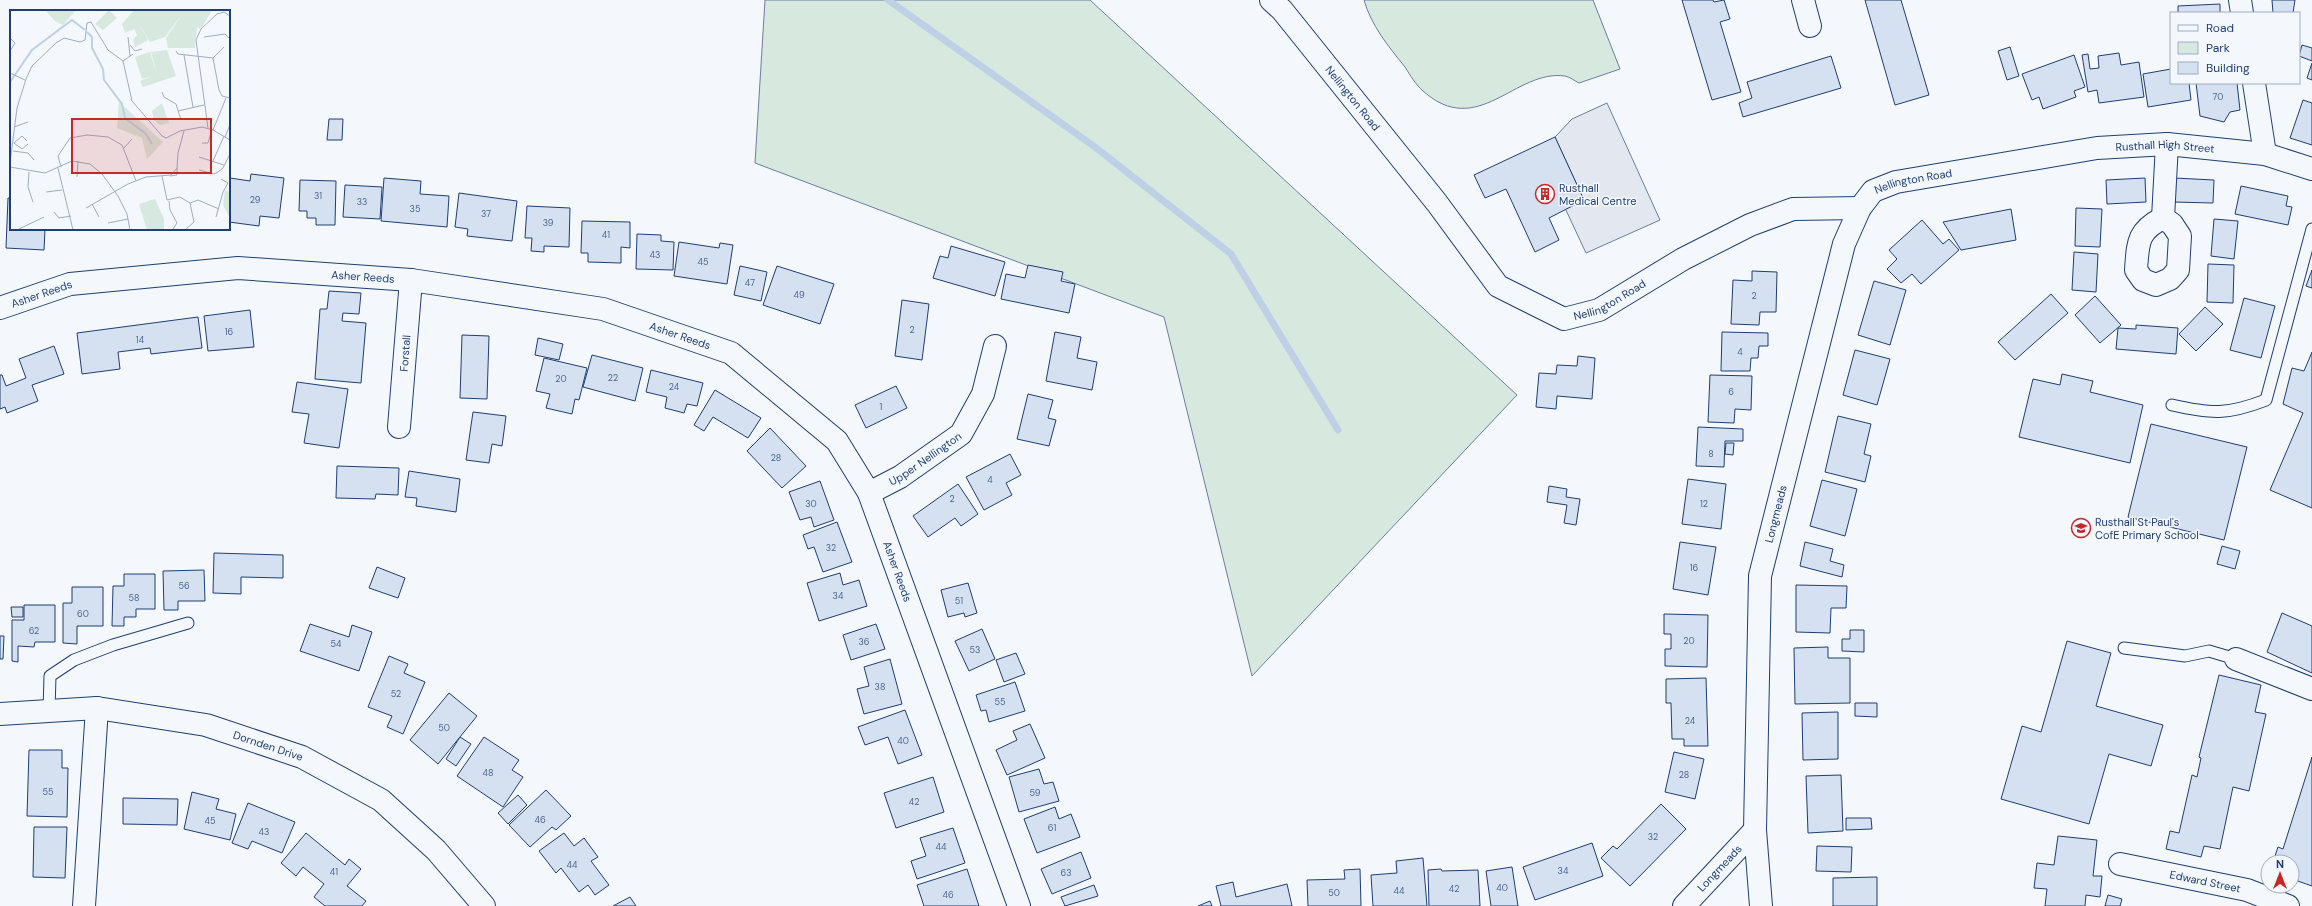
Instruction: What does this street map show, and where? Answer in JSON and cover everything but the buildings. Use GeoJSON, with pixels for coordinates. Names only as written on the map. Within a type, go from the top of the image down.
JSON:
{"type":"FeatureCollection","features":[{"type":"Feature","properties":{"kind":"street","name":"Nellington Road"},"geometry":{"type":"LineString","coordinates":[[1271,0],[1282,10],[1437,203],[1498,286],[1564,319],[1600,310],[1683,259],[1750,224],[1793,209],[1860,208],[1873,191],[1896,182],[2016,163]]}},
{"type":"Feature","properties":{"kind":"street"},"geometry":{"type":"LineString","coordinates":[[1804,0],[1810,26]]}},
{"type":"Feature","properties":{"kind":"street"},"geometry":{"type":"LineString","coordinates":[[2240,0],[2242,12]]}},
{"type":"Feature","properties":{"kind":"street"},"geometry":{"type":"LineString","coordinates":[[2254,84],[2265,154]]}},
{"type":"Feature","properties":{"kind":"street"},"geometry":{"type":"LineString","coordinates":[[2163,218],[2167,144]]}},
{"type":"Feature","properties":{"kind":"street","name":"Rusthall High Street"},"geometry":{"type":"LineString","coordinates":[[2016,163],[2098,148],[2167,144],[2265,154],[2312,168]]}},
{"type":"Feature","properties":{"kind":"street","name":"Longmeads"},"geometry":{"type":"LineString","coordinates":[[1761,906],[1755,830],[1760,576],[1844,244],[1860,208]]}},
{"type":"Feature","properties":{"kind":"street","name":"Asher Reeds"},"geometry":{"type":"LineString","coordinates":[[0,308],[70,284],[238,268],[411,280],[603,309],[731,353],[837,441],[869,493],[1019,906]]}},
{"type":"Feature","properties":{"kind":"street","name":"Forstall"},"geometry":{"type":"LineString","coordinates":[[399,427],[411,280]]}},
{"type":"Feature","properties":{"kind":"street","name":"Upper Nellington"},"geometry":{"type":"LineString","coordinates":[[869,493],[900,477],[961,434],[983,394],[995,346]]}},
{"type":"Feature","properties":{"kind":"street"},"geometry":{"type":"LineString","coordinates":[[2236,659],[2312,689]]}},
{"type":"Feature","properties":{"kind":"street"},"geometry":{"type":"LineString","coordinates":[[84,906],[97,708]]}},
{"type":"Feature","properties":{"kind":"street","name":"Dornden Drive"},"geometry":{"type":"LineString","coordinates":[[0,714],[97,708],[206,725],[302,757],[380,800],[436,850],[484,906]]}},
{"type":"Feature","properties":{"kind":"street","name":"Longmeads"},"geometry":{"type":"LineString","coordinates":[[1684,906],[1755,830]]}},
{"type":"Feature","properties":{"kind":"street","name":"Edward Street"},"geometry":{"type":"LineString","coordinates":[[2120,864],[2247,890],[2288,906]]}},
{"type":"Feature","properties":{"kind":"lane"},"geometry":{"type":"LineString","coordinates":[[2172,405],[2204,412],[2238,411],[2266,400],[2312,229]]}},
{"type":"Feature","properties":{"kind":"lane"},"geometry":{"type":"LineString","coordinates":[[49,711],[50,676],[74,660],[113,645],[188,623]]}},
{"type":"Feature","properties":{"kind":"lane"},"geometry":{"type":"LineString","coordinates":[[2124,648],[2185,656],[2209,651],[2236,659]]}},
{"type":"Feature","properties":{"kind":"green space"},"geometry":{"type":"Polygon","coordinates":[[[765,0],[1090,0],[1517,395],[1252,676],[1164,317],[755,163],[765,0]]]}},
{"type":"Feature","properties":{"kind":"green space"},"geometry":{"type":"Polygon","coordinates":[[[1364,0],[1593,0],[1620,69],[1579,83],[1565,76],[1547,77],[1529,82],[1479,106],[1461,108],[1443,104],[1423,91],[1416,83],[1381,35],[1371,18],[1364,0]]]}},
{"type":"Feature","properties":{"kind":"shaded area"},"geometry":{"type":"Polygon","coordinates":[[[1607,103],[1660,220],[1586,253],[1565,208],[1584,200],[1555,137],[1572,119],[1607,103]]]}},
{"type":"Feature","properties":{"kind":"waterway"},"geometry":{"type":"LineString","coordinates":[[888,0],[1095,147],[1231,254],[1338,430]]}},
{"type":"Feature","properties":{"kind":"place","name":"Rusthall Medical Centre"},"geometry":{"type":"Point","coordinates":[1545,194]}},
{"type":"Feature","properties":{"kind":"place","name":"Rusthall St Paul's CofE Primary School"},"geometry":{"type":"Point","coordinates":[2081,528]}}]}
